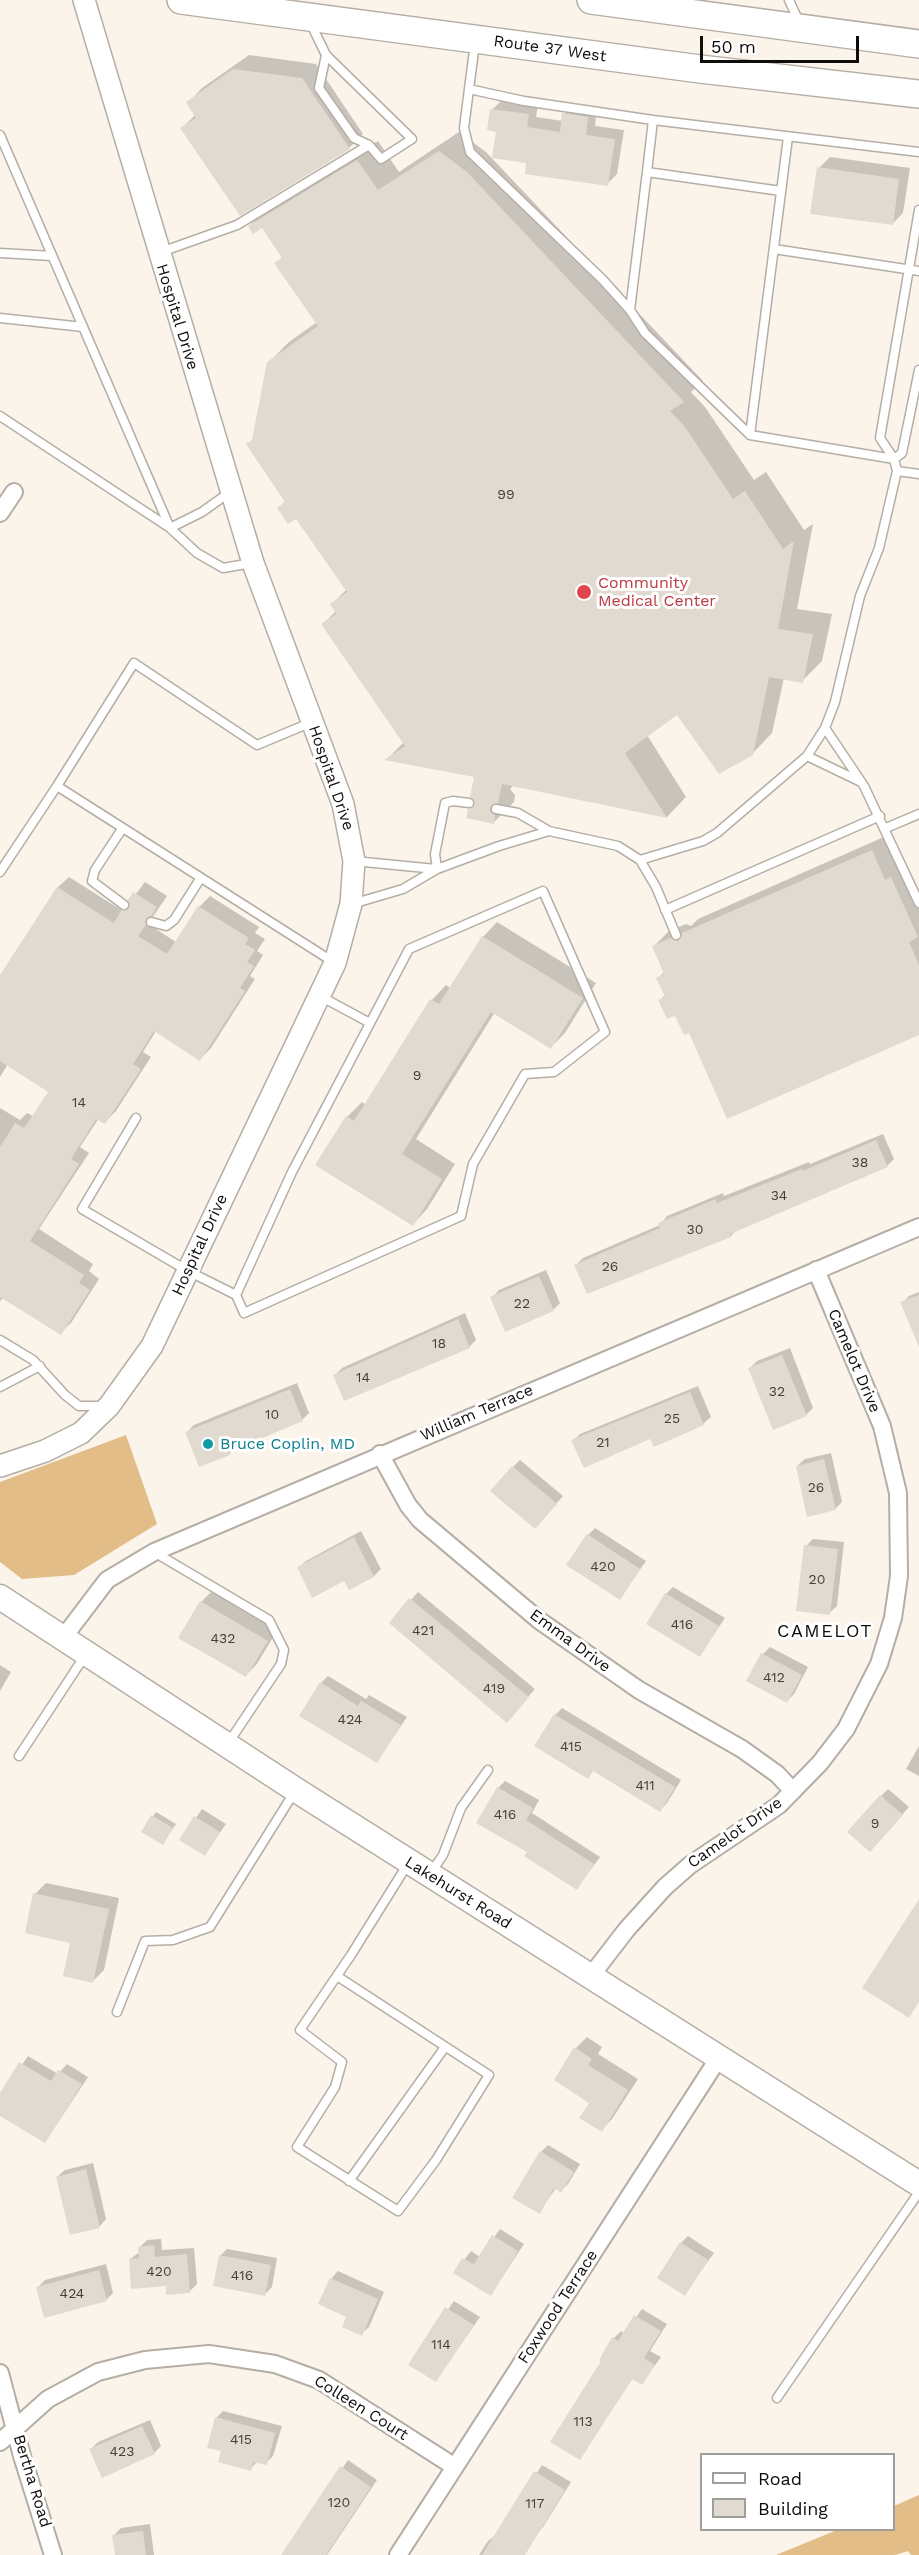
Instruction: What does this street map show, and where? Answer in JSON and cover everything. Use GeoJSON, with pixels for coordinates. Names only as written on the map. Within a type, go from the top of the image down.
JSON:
{"type":"FeatureCollection","features":[{"type":"Feature","properties":{"kind":"highway","name":"Route 37 West"},"geometry":{"type":"LineString","coordinates":[[181,0],[700,69],[919,94]]}},
{"type":"Feature","properties":{"kind":"highway"},"geometry":{"type":"LineString","coordinates":[[591,0],[719,14],[919,44]]}},
{"type":"Feature","properties":{"kind":"main road","name":"Lakehurst Road"},"geometry":{"type":"LineString","coordinates":[[0,1597],[296,1790],[919,2184]]}},
{"type":"Feature","properties":{"kind":"street","name":"Hospital Drive"},"geometry":{"type":"LineString","coordinates":[[0,1467],[45,1451],[81,1433],[109,1406],[152,1346],[335,963],[351,904],[354,861],[343,804],[253,563],[158,253],[84,0]]}},
{"type":"Feature","properties":{"kind":"street"},"geometry":{"type":"LineString","coordinates":[[0,513],[14,492]]}},
{"type":"Feature","properties":{"kind":"street","name":"William Terrace"},"geometry":{"type":"LineString","coordinates":[[63,1638],[107,1580],[154,1552],[380,1454],[919,1227]]}},
{"type":"Feature","properties":{"kind":"street","name":"Camelot Drive"},"geometry":{"type":"LineString","coordinates":[[590,1977],[643,1910],[677,1875],[760,1819],[793,1791],[820,1763],[846,1729],[870,1684],[893,1618],[899,1576],[900,1513],[888,1447],[816,1270]]}},
{"type":"Feature","properties":{"kind":"street","name":"Emma Drive"},"geometry":{"type":"LineString","coordinates":[[380,1454],[408,1505],[425,1525],[531,1613],[583,1653],[639,1690],[742,1749],[777,1774],[793,1791]]}},
{"type":"Feature","properties":{"kind":"street","name":"Foxwood Terrace"},"geometry":{"type":"LineString","coordinates":[[398,2555],[718,2059]]}},
{"type":"Feature","properties":{"kind":"street","name":"Colleen Court"},"geometry":{"type":"LineString","coordinates":[[0,2442],[48,2399],[98,2372],[157,2358],[209,2354],[275,2364],[319,2380],[455,2467]]}},
{"type":"Feature","properties":{"kind":"street","name":"Bertha Road"},"geometry":{"type":"LineString","coordinates":[[0,2373],[53,2555]]}},
{"type":"Feature","properties":{"kind":"lane"},"geometry":{"type":"LineString","coordinates":[[789,0],[802,28]]}},
{"type":"Feature","properties":{"kind":"lane"},"geometry":{"type":"LineString","coordinates":[[307,17],[326,55],[412,139],[381,159],[369,145],[354,138],[318,88],[326,55]]}},
{"type":"Feature","properties":{"kind":"lane"},"geometry":{"type":"LineString","coordinates":[[476,39],[464,128],[471,152],[630,310],[645,333],[750,435],[894,459],[902,453],[919,370]]}},
{"type":"Feature","properties":{"kind":"lane"},"geometry":{"type":"LineString","coordinates":[[469,89],[653,120],[919,152]]}},
{"type":"Feature","properties":{"kind":"lane"},"geometry":{"type":"LineString","coordinates":[[630,310],[653,120]]}},
{"type":"Feature","properties":{"kind":"lane"},"geometry":{"type":"LineString","coordinates":[[0,135],[170,528]]}},
{"type":"Feature","properties":{"kind":"lane"},"geometry":{"type":"LineString","coordinates":[[750,435],[788,137]]}},
{"type":"Feature","properties":{"kind":"lane"},"geometry":{"type":"LineString","coordinates":[[158,253],[237,225],[369,145]]}},
{"type":"Feature","properties":{"kind":"lane"},"geometry":{"type":"LineString","coordinates":[[647,172],[781,192]]}},
{"type":"Feature","properties":{"kind":"lane"},"geometry":{"type":"LineString","coordinates":[[640,860],[703,841],[717,832],[807,756],[825,728],[835,702],[860,596],[879,548],[897,471],[894,459],[880,438],[919,210]]}},
{"type":"Feature","properties":{"kind":"lane"},"geometry":{"type":"LineString","coordinates":[[774,249],[919,271]]}},
{"type":"Feature","properties":{"kind":"lane"},"geometry":{"type":"LineString","coordinates":[[0,253],[52,256]]}},
{"type":"Feature","properties":{"kind":"lane"},"geometry":{"type":"LineString","coordinates":[[0,318],[83,327]]}},
{"type":"Feature","properties":{"kind":"lane"},"geometry":{"type":"LineString","coordinates":[[0,416],[170,528],[197,553],[223,568],[253,563]]}},
{"type":"Feature","properties":{"kind":"lane"},"geometry":{"type":"LineString","coordinates":[[897,471],[919,474]]}},
{"type":"Feature","properties":{"kind":"lane"},"geometry":{"type":"LineString","coordinates":[[170,528],[202,512],[231,492]]}},
{"type":"Feature","properties":{"kind":"lane"},"geometry":{"type":"LineString","coordinates":[[0,872],[134,663],[257,745],[312,722]]}},
{"type":"Feature","properties":{"kind":"lane"},"geometry":{"type":"LineString","coordinates":[[825,728],[861,782],[880,816],[919,903]]}},
{"type":"Feature","properties":{"kind":"lane"},"geometry":{"type":"LineString","coordinates":[[807,756],[861,782]]}},
{"type":"Feature","properties":{"kind":"lane"},"geometry":{"type":"LineString","coordinates":[[57,786],[335,963]]}},
{"type":"Feature","properties":{"kind":"lane"},"geometry":{"type":"LineString","coordinates":[[436,869],[435,854],[445,804],[453,801],[469,803]]}},
{"type":"Feature","properties":{"kind":"lane"},"geometry":{"type":"LineString","coordinates":[[496,809],[518,813],[549,831],[618,846],[640,860],[656,887],[676,936]]}},
{"type":"Feature","properties":{"kind":"lane"},"geometry":{"type":"LineString","coordinates":[[886,828],[919,813]]}},
{"type":"Feature","properties":{"kind":"lane"},"geometry":{"type":"LineString","coordinates":[[665,910],[880,816]]}},
{"type":"Feature","properties":{"kind":"lane"},"geometry":{"type":"LineString","coordinates":[[122,829],[95,870],[92,881],[124,905]]}},
{"type":"Feature","properties":{"kind":"lane"},"geometry":{"type":"LineString","coordinates":[[351,904],[403,889],[436,869],[549,831]]}},
{"type":"Feature","properties":{"kind":"lane"},"geometry":{"type":"LineString","coordinates":[[354,861],[436,869]]}},
{"type":"Feature","properties":{"kind":"lane"},"geometry":{"type":"LineString","coordinates":[[151,922],[166,926],[174,920],[200,879]]}},
{"type":"Feature","properties":{"kind":"lane"},"geometry":{"type":"LineString","coordinates":[[136,1118],[82,1209],[188,1271],[236,1295],[244,1313],[461,1216],[473,1164],[525,1074],[554,1072],[605,1032],[543,891],[409,949],[292,1172],[236,1295]]}},
{"type":"Feature","properties":{"kind":"lane"},"geometry":{"type":"LineString","coordinates":[[319,996],[370,1023]]}},
{"type":"Feature","properties":{"kind":"lane"},"geometry":{"type":"LineString","coordinates":[[0,1340],[40,1366],[65,1395],[79,1406],[109,1406]]}},
{"type":"Feature","properties":{"kind":"lane"},"geometry":{"type":"LineString","coordinates":[[0,1387],[40,1366]]}},
{"type":"Feature","properties":{"kind":"lane"},"geometry":{"type":"LineString","coordinates":[[154,1552],[269,1620],[284,1650],[281,1664],[227,1745]]}},
{"type":"Feature","properties":{"kind":"lane"},"geometry":{"type":"LineString","coordinates":[[19,1756],[86,1654]]}},
{"type":"Feature","properties":{"kind":"lane"},"geometry":{"type":"LineString","coordinates":[[430,1874],[443,1855],[461,1808],[488,1770]]}},
{"type":"Feature","properties":{"kind":"lane"},"geometry":{"type":"LineString","coordinates":[[117,2012],[146,1941],[173,1940],[210,1927],[296,1790]]}},
{"type":"Feature","properties":{"kind":"lane"},"geometry":{"type":"LineString","coordinates":[[337,1976],[489,2075],[436,2160],[398,2211],[297,2147],[335,2088],[342,2062],[300,2030],[409,1862]]}},
{"type":"Feature","properties":{"kind":"lane"},"geometry":{"type":"LineString","coordinates":[[349,2181],[445,2047]]}},
{"type":"Feature","properties":{"kind":"lane"},"geometry":{"type":"LineString","coordinates":[[777,2398],[919,2192]]}},
{"type":"Feature","properties":{"kind":"shaded area"},"geometry":{"type":"Polygon","coordinates":[[[126,1435],[157,1524],[74,1575],[22,1579],[0,1562],[0,1482],[126,1435]]]}},
{"type":"Feature","properties":{"kind":"shaded area"},"geometry":{"type":"Polygon","coordinates":[[[919,2495],[919,2555],[911,2555],[908,2551],[895,2555],[776,2555],[835,2531],[895,2531],[895,2506],[919,2495]]]}},
{"type":"Feature","properties":{"kind":"building"},"geometry":{"type":"Polygon","coordinates":[[[233,69],[302,78],[350,149],[240,216],[180,128],[196,118],[186,102],[233,69]]]}},
{"type":"Feature","properties":{"kind":"building"},"geometry":{"type":"Polygon","coordinates":[[[490,109],[529,114],[527,127],[560,132],[562,113],[588,117],[586,135],[615,139],[608,186],[525,174],[526,163],[492,158],[496,132],[487,130],[490,109]]]}},
{"type":"Feature","properties":{"kind":"building","name":"Community Medical Center"},"geometry":{"type":"Polygon","coordinates":[[[439,151],[467,172],[684,402],[670,411],[685,427],[733,499],[745,491],[783,549],[794,541],[778,629],[813,634],[803,683],[769,677],[753,755],[719,774],[677,715],[625,753],[667,818],[502,784],[498,803],[490,807],[490,812],[495,815],[494,824],[466,818],[468,809],[475,804],[470,797],[474,777],[384,760],[405,746],[321,624],[336,614],[330,604],[347,592],[296,519],[288,524],[277,508],[285,502],[246,444],[252,440],[267,362],[318,326],[274,263],[282,258],[262,228],[253,234],[248,226],[357,160],[378,190],[439,151]]]}},
{"type":"Feature","properties":{"kind":"building"},"geometry":{"type":"Polygon","coordinates":[[[817,167],[899,179],[893,225],[810,214],[817,167]]]}},
{"type":"Feature","properties":{"kind":"building"},"geometry":{"type":"Polygon","coordinates":[[[872,850],[885,880],[891,877],[918,937],[909,942],[919,965],[919,1035],[727,1119],[689,1033],[684,1035],[675,1016],[667,1019],[658,1000],[665,997],[656,978],[664,974],[652,946],[670,938],[679,941],[682,933],[872,850]]]}},
{"type":"Feature","properties":{"kind":"building"},"geometry":{"type":"Polygon","coordinates":[[[57,887],[114,923],[121,911],[129,908],[128,900],[133,892],[157,907],[151,916],[146,918],[146,925],[138,936],[167,954],[198,906],[249,938],[245,944],[255,950],[247,962],[254,966],[240,988],[245,991],[200,1061],[154,1031],[133,1064],[141,1069],[105,1124],[96,1119],[71,1159],[79,1164],[30,1241],[84,1275],[79,1283],[90,1290],[61,1335],[0,1297],[0,1147],[15,1123],[24,1128],[48,1092],[0,1061],[0,975],[57,887]]]}},
{"type":"Feature","properties":{"kind":"building"},"geometry":{"type":"Polygon","coordinates":[[[482,936],[583,998],[551,1049],[491,1012],[402,1154],[442,1179],[413,1226],[315,1165],[346,1116],[354,1121],[430,999],[439,1004],[482,936]]]}},
{"type":"Feature","properties":{"kind":"building"},"geometry":{"type":"Polygon","coordinates":[[[876,1140],[888,1167],[730,1234],[731,1237],[587,1294],[574,1265],[660,1228],[658,1223],[716,1199],[717,1203],[802,1169],[803,1171],[876,1140]]]}},
{"type":"Feature","properties":{"kind":"building"},"geometry":{"type":"Polygon","coordinates":[[[539,1276],[554,1311],[505,1332],[490,1297],[539,1276]]]}},
{"type":"Feature","properties":{"kind":"building"},"geometry":{"type":"Polygon","coordinates":[[[919,1295],[919,1347],[900,1302],[919,1295]]]}},
{"type":"Feature","properties":{"kind":"building"},"geometry":{"type":"Polygon","coordinates":[[[458,1319],[470,1348],[344,1401],[333,1375],[458,1319]]]}},
{"type":"Feature","properties":{"kind":"building"},"geometry":{"type":"Polygon","coordinates":[[[782,1355],[807,1416],[773,1430],[748,1368],[782,1355]]]}},
{"type":"Feature","properties":{"kind":"building"},"geometry":{"type":"Polygon","coordinates":[[[290,1389],[303,1421],[199,1467],[185,1432],[290,1389]]]}},
{"type":"Feature","properties":{"kind":"building"},"geometry":{"type":"Polygon","coordinates":[[[690,1392],[704,1425],[654,1447],[650,1439],[584,1468],[571,1440],[690,1392]]]}},
{"type":"Feature","properties":{"kind":"building"},"geometry":{"type":"Polygon","coordinates":[[[824,1459],[836,1510],[807,1517],[796,1466],[824,1459]]]}},
{"type":"Feature","properties":{"kind":"building"},"geometry":{"type":"Polygon","coordinates":[[[512,1466],[557,1504],[535,1529],[490,1491],[512,1466]]]}},
{"type":"Feature","properties":{"kind":"building"},"geometry":{"type":"Polygon","coordinates":[[[587,1534],[640,1569],[620,1600],[566,1565],[587,1534]]]}},
{"type":"Feature","properties":{"kind":"building"},"geometry":{"type":"Polygon","coordinates":[[[354,1537],[374,1577],[349,1590],[344,1581],[312,1598],[297,1567],[354,1537]]]}},
{"type":"Feature","properties":{"kind":"building"},"geometry":{"type":"Polygon","coordinates":[[[804,1545],[838,1549],[830,1615],[796,1611],[804,1545]]]}},
{"type":"Feature","properties":{"kind":"building"},"geometry":{"type":"Polygon","coordinates":[[[665,1593],[719,1626],[700,1657],[646,1624],[665,1593]]]}},
{"type":"Feature","properties":{"kind":"building"},"geometry":{"type":"Polygon","coordinates":[[[409,1598],[529,1697],[507,1723],[389,1623],[409,1598]]]}},
{"type":"Feature","properties":{"kind":"building"},"geometry":{"type":"Polygon","coordinates":[[[200,1601],[268,1641],[246,1677],[178,1638],[200,1601]]]}},
{"type":"Feature","properties":{"kind":"building"},"geometry":{"type":"Polygon","coordinates":[[[761,1653],[802,1675],[787,1703],[746,1681],[761,1653]]]}},
{"type":"Feature","properties":{"kind":"building"},"geometry":{"type":"Polygon","coordinates":[[[320,1682],[358,1706],[361,1701],[401,1725],[377,1763],[299,1716],[320,1682]]]}},
{"type":"Feature","properties":{"kind":"building"},"geometry":{"type":"Polygon","coordinates":[[[554,1714],[675,1787],[660,1812],[593,1771],[588,1779],[534,1746],[554,1714]]]}},
{"type":"Feature","properties":{"kind":"building"},"geometry":{"type":"Polygon","coordinates":[[[497,1787],[533,1808],[526,1820],[594,1864],[577,1890],[524,1856],[527,1852],[476,1823],[497,1787]]]}},
{"type":"Feature","properties":{"kind":"building"},"geometry":{"type":"Polygon","coordinates":[[[880,1795],[903,1815],[870,1852],[847,1832],[880,1795]]]}},
{"type":"Feature","properties":{"kind":"building"},"geometry":{"type":"Polygon","coordinates":[[[151,1815],[173,1828],[163,1845],[141,1832],[151,1815]]]}},
{"type":"Feature","properties":{"kind":"building"},"geometry":{"type":"Polygon","coordinates":[[[194,1816],[220,1832],[205,1856],[179,1840],[194,1816]]]}},
{"type":"Feature","properties":{"kind":"building"},"geometry":{"type":"Polygon","coordinates":[[[33,1893],[109,1909],[93,1983],[63,1976],[70,1943],[25,1933],[33,1893]]]}},
{"type":"Feature","properties":{"kind":"building"},"geometry":{"type":"Polygon","coordinates":[[[919,1899],[919,2002],[909,2018],[862,1988],[919,1899]]]}},
{"type":"Feature","properties":{"kind":"building"},"geometry":{"type":"Polygon","coordinates":[[[574,2047],[592,2059],[588,2065],[628,2090],[602,2132],[579,2118],[589,2103],[554,2080],[574,2047]]]}},
{"type":"Feature","properties":{"kind":"building"},"geometry":{"type":"Polygon","coordinates":[[[19,2062],[51,2081],[58,2070],[82,2084],[45,2143],[0,2116],[0,2093],[19,2062]]]}},
{"type":"Feature","properties":{"kind":"building"},"geometry":{"type":"Polygon","coordinates":[[[540,2151],[574,2172],[561,2193],[554,2188],[540,2214],[512,2198],[540,2151]]]}},
{"type":"Feature","properties":{"kind":"building"},"geometry":{"type":"Polygon","coordinates":[[[86,2169],[100,2228],[70,2235],[56,2177],[86,2169]]]}},
{"type":"Feature","properties":{"kind":"building"},"geometry":{"type":"Polygon","coordinates":[[[492,2235],[518,2251],[491,2296],[453,2273],[462,2258],[474,2264],[492,2235]]]}},
{"type":"Feature","properties":{"kind":"building"},"geometry":{"type":"Polygon","coordinates":[[[680,2242],[708,2260],[685,2296],[657,2278],[680,2242]]]}},
{"type":"Feature","properties":{"kind":"building"},"geometry":{"type":"Polygon","coordinates":[[[154,2245],[155,2257],[187,2254],[190,2293],[166,2295],[166,2286],[131,2289],[129,2259],[139,2258],[138,2247],[154,2245]]]}},
{"type":"Feature","properties":{"kind":"building"},"geometry":{"type":"Polygon","coordinates":[[[219,2255],[271,2265],[265,2296],[213,2286],[219,2255]]]}},
{"type":"Feature","properties":{"kind":"building"},"geometry":{"type":"Polygon","coordinates":[[[99,2270],[107,2301],[44,2318],[36,2287],[99,2270]]]}},
{"type":"Feature","properties":{"kind":"building"},"geometry":{"type":"Polygon","coordinates":[[[330,2278],[378,2299],[362,2336],[342,2327],[346,2317],[318,2304],[330,2278]]]}},
{"type":"Feature","properties":{"kind":"building"},"geometry":{"type":"Polygon","coordinates":[[[445,2307],[474,2325],[436,2382],[408,2365],[445,2307]]]}},
{"type":"Feature","properties":{"kind":"building"},"geometry":{"type":"Polygon","coordinates":[[[634,2315],[661,2331],[644,2358],[655,2365],[642,2385],[632,2379],[580,2460],[550,2442],[601,2361],[599,2360],[612,2337],[618,2341],[634,2315]]]}},
{"type":"Feature","properties":{"kind":"building"},"geometry":{"type":"Polygon","coordinates":[[[215,2417],[275,2433],[267,2465],[253,2462],[251,2471],[218,2462],[221,2451],[207,2448],[215,2417]]]}},
{"type":"Feature","properties":{"kind":"building"},"geometry":{"type":"Polygon","coordinates":[[[142,2426],[155,2454],[102,2478],[89,2449],[142,2426]]]}},
{"type":"Feature","properties":{"kind":"building"},"geometry":{"type":"Polygon","coordinates":[[[340,2466],[371,2487],[326,2555],[281,2555],[340,2466]]]}},
{"type":"Feature","properties":{"kind":"building"},"geometry":{"type":"Polygon","coordinates":[[[534,2471],[565,2490],[525,2555],[482,2555],[534,2471]]]}},
{"type":"Feature","properties":{"kind":"building"},"geometry":{"type":"Polygon","coordinates":[[[143,2531],[146,2555],[115,2555],[112,2535],[143,2531]]]}},
{"type":"Feature","properties":{"kind":"place","name":"Community Medical Center"},"geometry":{"type":"Point","coordinates":[584,592]}},
{"type":"Feature","properties":{"kind":"place","name":"Bruce Coplin, MD"},"geometry":{"type":"Point","coordinates":[208,1444]}},
{"type":"Feature","properties":{"kind":"district","name":"CAMELOT"},"geometry":{"type":"Point","coordinates":[825,1632]}}]}
